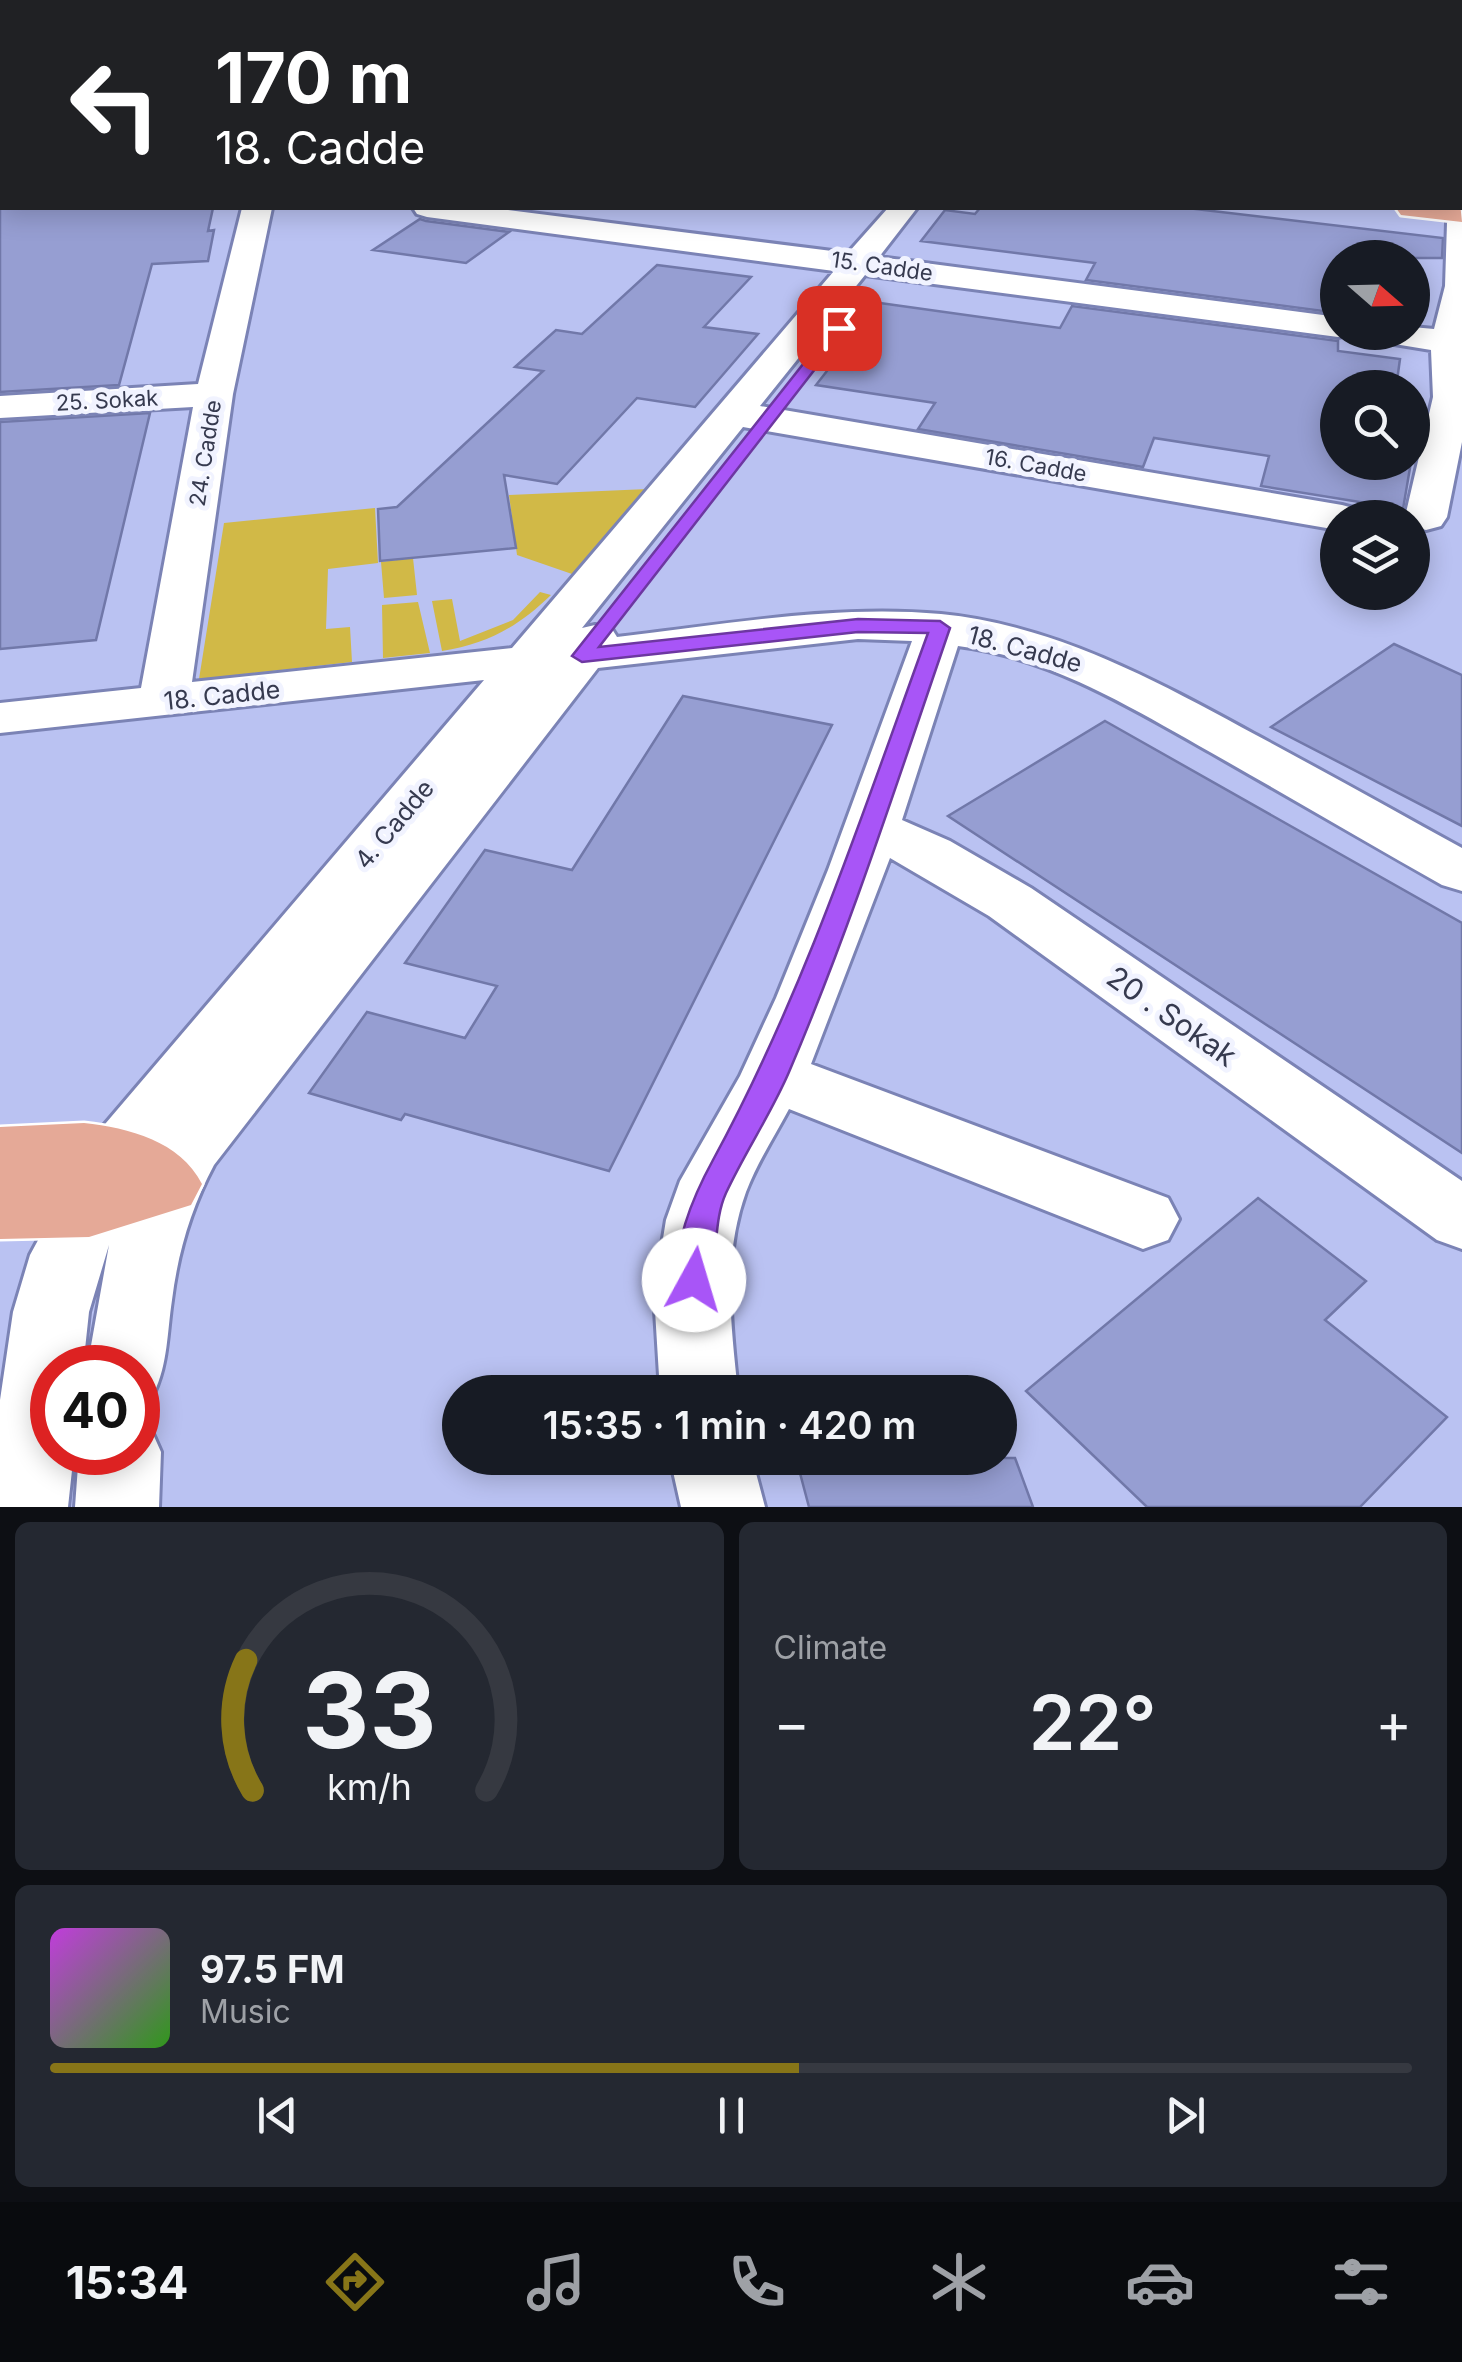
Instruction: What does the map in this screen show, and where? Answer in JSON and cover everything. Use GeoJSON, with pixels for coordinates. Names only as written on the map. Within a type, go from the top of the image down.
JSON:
{"type":"FeatureCollection","features":[{"type":"Feature","properties":{"kind":"main road"},"geometry":{"type":"LineString","coordinates":[[1432,210],[1462,213]]}},
{"type":"Feature","properties":{"kind":"main road"},"geometry":{"type":"LineString","coordinates":[[0,1156],[84,1152],[125,1182]]}},
{"type":"Feature","properties":{"kind":"main road"},"geometry":{"type":"LineString","coordinates":[[0,1208],[125,1182]]}},
{"type":"Feature","properties":{"kind":"street","name":"24. Cadde"},"geometry":{"type":"LineString","coordinates":[[164,701],[214,394],[258,210]]}},
{"type":"Feature","properties":{"kind":"street","name":"15. Cadde"},"geometry":{"type":"LineString","coordinates":[[443,210],[1320,325]]}},
{"type":"Feature","properties":{"kind":"street","name":"4. Cadde"},"geometry":{"type":"LineString","coordinates":[[872,265],[902,210]]}},
{"type":"Feature","properties":{"kind":"street","name":"4. Cadde"},"geometry":{"type":"LineString","coordinates":[[26,1507],[51,1312],[67,1255],[872,265],[932,210]]}},
{"type":"Feature","properties":{"kind":"street"},"geometry":{"type":"LineString","coordinates":[[1433,514],[1452,397],[1462,224]]}},
{"type":"Feature","properties":{"kind":"street"},"geometry":{"type":"LineString","coordinates":[[1430,340],[1455,343]]}},
{"type":"Feature","properties":{"kind":"street","name":"25. Sokak"},"geometry":{"type":"LineString","coordinates":[[0,407],[214,394]]}},
{"type":"Feature","properties":{"kind":"street","name":"16. Cadde"},"geometry":{"type":"LineString","coordinates":[[749,416],[1320,514]]}},
{"type":"Feature","properties":{"kind":"street","name":"18. Cadde"},"geometry":{"type":"LineString","coordinates":[[0,718],[858,626],[940,628],[992,636],[1091,666],[1462,872]]}},
{"type":"Feature","properties":{"kind":"street"},"geometry":{"type":"LineString","coordinates":[[697,1375],[693,1351],[699,1231],[709,1197],[773,1076],[872,828],[940,628]]}},
{"type":"Feature","properties":{"kind":"street","name":"20 . Sokak"},"geometry":{"type":"LineString","coordinates":[[872,828],[930,854],[1010,902],[1462,1220]]}},
{"type":"Feature","properties":{"kind":"street"},"geometry":{"type":"LineString","coordinates":[[773,1076],[1144,1219]]}},
{"type":"Feature","properties":{"kind":"street","name":"4. Cadde"},"geometry":{"type":"LineString","coordinates":[[125,1182],[134,1278],[128,1345]]}},
{"type":"Feature","properties":{"kind":"street"},"geometry":{"type":"LineString","coordinates":[[117,1507],[119,1475]]}},
{"type":"Feature","properties":{"kind":"street"},"geometry":{"type":"LineString","coordinates":[[715,1475],[723,1507]]}},
{"type":"Feature","properties":{"kind":"shaded area"},"geometry":{"type":"Polygon","coordinates":[[[0,210],[1462,210],[1462,1507],[0,1507],[0,210]]]}},
{"type":"Feature","properties":{"kind":"shaded area"},"geometry":{"type":"Polygon","coordinates":[[[648,489],[572,574],[517,555],[509,495],[648,489]]]}},
{"type":"Feature","properties":{"kind":"shaded area"},"geometry":{"type":"Polygon","coordinates":[[[375,508],[378,563],[328,569],[326,629],[350,627],[352,662],[199,679],[224,523],[375,508]]]}},
{"type":"Feature","properties":{"kind":"shaded area"},"geometry":{"type":"Polygon","coordinates":[[[413,558],[417,595],[384,598],[381,562],[413,558]]]}},
{"type":"Feature","properties":{"kind":"shaded area"},"geometry":{"type":"Polygon","coordinates":[[[540,592],[551,595],[514,625],[488,639],[442,651],[432,601],[452,599],[460,641],[513,620],[540,592]]]}},
{"type":"Feature","properties":{"kind":"shaded area"},"geometry":{"type":"Polygon","coordinates":[[[418,602],[430,653],[383,658],[382,605],[418,602]]]}},
{"type":"Feature","properties":{"kind":"building"},"geometry":{"type":"Polygon","coordinates":[[[0,210],[213,210],[208,231],[214,230],[208,261],[152,264],[119,385],[0,392],[0,210]]]}},
{"type":"Feature","properties":{"kind":"building"},"geometry":{"type":"Polygon","coordinates":[[[945,210],[975,214],[978,210],[1204,210],[1443,238],[1442,258],[1430,258],[1430,240],[1320,240],[1320,311],[1086,280],[1095,263],[921,241],[945,210]]]}},
{"type":"Feature","properties":{"kind":"building"},"geometry":{"type":"Polygon","coordinates":[[[420,219],[509,232],[466,263],[373,250],[420,219]]]}},
{"type":"Feature","properties":{"kind":"building"},"geometry":{"type":"Polygon","coordinates":[[[657,265],[751,277],[704,327],[758,334],[695,407],[637,398],[557,484],[504,475],[516,548],[380,561],[378,509],[397,507],[543,371],[515,367],[556,330],[582,334],[657,265]]]}},
{"type":"Feature","properties":{"kind":"building"},"geometry":{"type":"Polygon","coordinates":[[[880,303],[1060,328],[1072,306],[1320,339],[1320,350],[1400,359],[1398,370],[1320,370],[1320,480],[1408,480],[1405,500],[1347,500],[1261,486],[1269,456],[1154,438],[1143,467],[918,429],[935,403],[816,385],[880,303]]]}},
{"type":"Feature","properties":{"kind":"building"},"geometry":{"type":"Polygon","coordinates":[[[150,413],[96,640],[0,649],[0,422],[150,413]]]}},
{"type":"Feature","properties":{"kind":"building"},"geometry":{"type":"Polygon","coordinates":[[[1394,644],[1462,675],[1462,826],[1271,727],[1394,644]]]}},
{"type":"Feature","properties":{"kind":"building"},"geometry":{"type":"Polygon","coordinates":[[[683,696],[832,725],[609,1171],[405,1114],[401,1120],[309,1093],[367,1012],[465,1038],[497,986],[405,963],[485,850],[572,870],[683,696]]]}},
{"type":"Feature","properties":{"kind":"building"},"geometry":{"type":"Polygon","coordinates":[[[1105,721],[1462,923],[1462,1153],[948,816],[1105,721]]]}},
{"type":"Feature","properties":{"kind":"building"},"geometry":{"type":"Polygon","coordinates":[[[1258,1198],[1366,1281],[1325,1320],[1447,1417],[1360,1507],[1147,1507],[1026,1391],[1258,1198]]]}},
{"type":"Feature","properties":{"kind":"building"},"geometry":{"type":"Polygon","coordinates":[[[1017,1463],[1033,1507],[809,1507],[801,1475],[1017,1475],[1017,1463]]]}},
{"type":"Feature","properties":{"kind":"route"},"geometry":{"type":"LineString","coordinates":[[694,1280],[699,1231],[709,1197],[773,1076],[824,954],[940,628],[858,626],[582,656],[839,328]]}}]}
